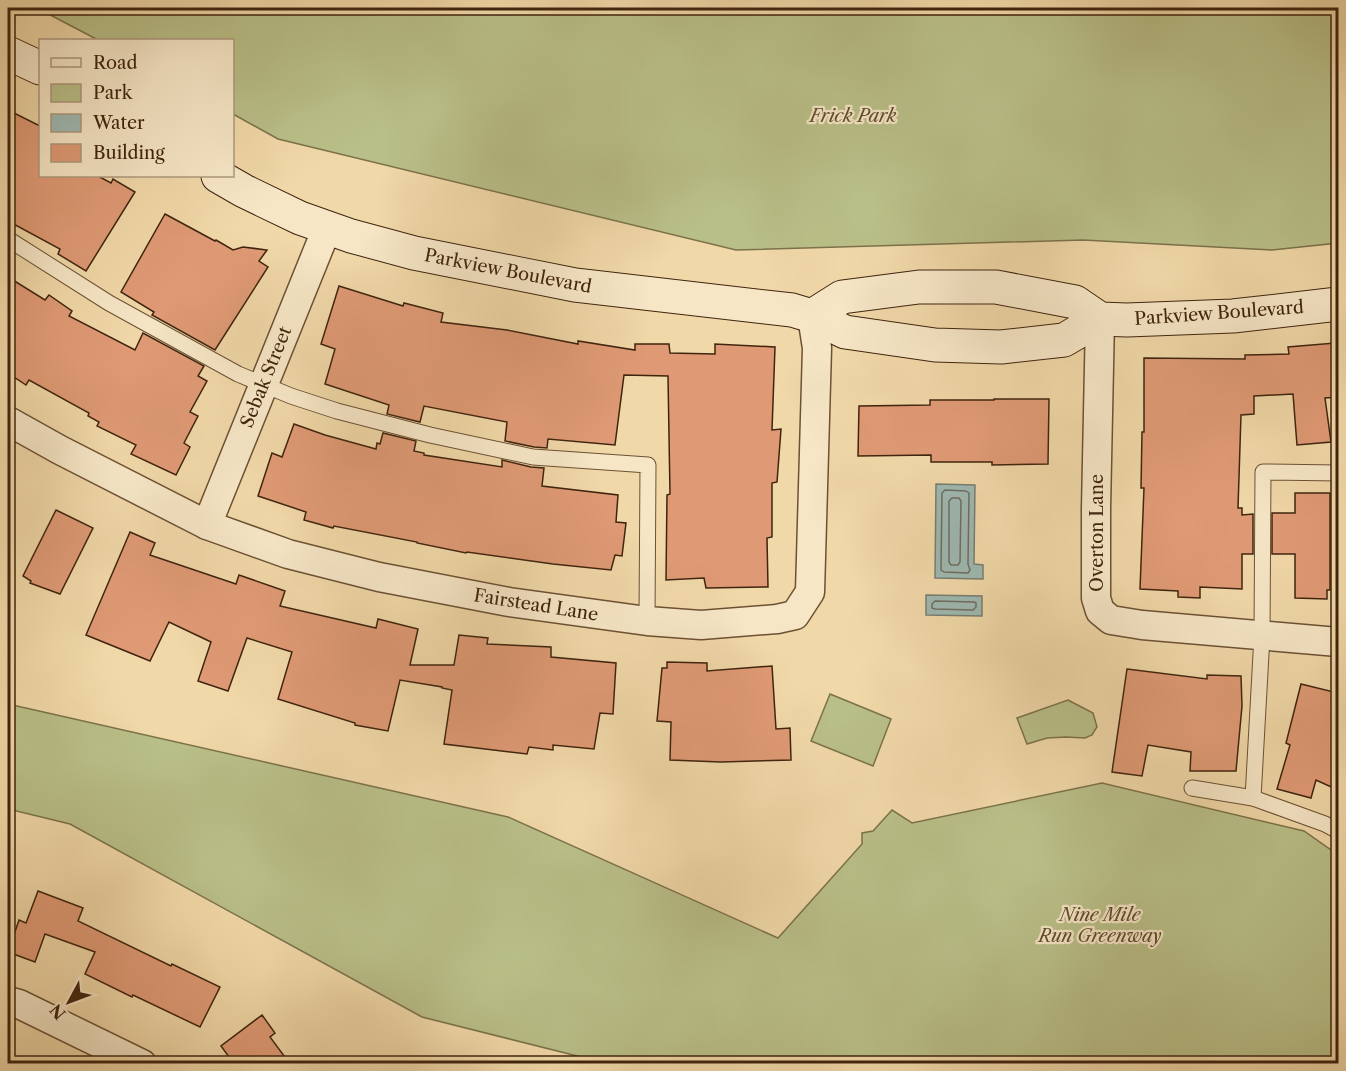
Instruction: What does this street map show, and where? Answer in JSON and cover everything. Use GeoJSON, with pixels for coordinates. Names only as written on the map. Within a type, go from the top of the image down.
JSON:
{"type":"FeatureCollection","features":[{"type":"Feature","properties":{"kind":"street"},"geometry":{"type":"LineString","coordinates":[[8,53],[39,68]]}},
{"type":"Feature","properties":{"kind":"street","name":"Parkview Boulevard"},"geometry":{"type":"LineString","coordinates":[[220,177],[300,218],[414,253],[575,285],[792,310],[812,316],[845,332],[936,345],[1001,347],[1064,340],[1100,319],[1233,316],[1338,304]]}},
{"type":"Feature","properties":{"kind":"street","name":"Sebak Street"},"geometry":{"type":"LineString","coordinates":[[207,525],[327,228]]}},
{"type":"Feature","properties":{"kind":"street"},"geometry":{"type":"LineString","coordinates":[[812,316],[842,297],[919,287],[996,287],[1075,302],[1100,319]]}},
{"type":"Feature","properties":{"kind":"street","name":"Fairstead Lane"},"geometry":{"type":"LineString","coordinates":[[8,421],[207,525],[288,554],[379,577],[509,602],[647,621],[701,625],[777,619],[795,615],[810,592],[817,348],[812,316]]}},
{"type":"Feature","properties":{"kind":"street","name":"Overton Lane"},"geometry":{"type":"LineString","coordinates":[[1100,319],[1096,508],[1096,598],[1100,611],[1111,620],[1130,623],[1338,642]]}},
{"type":"Feature","properties":{"kind":"street"},"geometry":{"type":"LineString","coordinates":[[8,1001],[19,1004],[142,1064]]}},
{"type":"Feature","properties":{"kind":"lane"},"geometry":{"type":"LineString","coordinates":[[8,239],[109,303],[238,374],[291,396],[337,411],[430,435],[533,458],[648,465],[647,621]]}},
{"type":"Feature","properties":{"kind":"lane"},"geometry":{"type":"LineString","coordinates":[[1253,798],[1262,636],[1263,472],[1338,472]]}},
{"type":"Feature","properties":{"kind":"lane"},"geometry":{"type":"LineString","coordinates":[[1192,788],[1253,798],[1338,831]]}},
{"type":"Feature","properties":{"kind":"green space","name":"Frick Park"},"geometry":{"type":"Polygon","coordinates":[[[37,8],[1338,8],[1338,243],[1272,250],[1083,240],[736,250],[278,139],[234,115],[234,39],[96,39],[37,8]]]}},
{"type":"Feature","properties":{"kind":"green space"},"geometry":{"type":"Polygon","coordinates":[[[830,694],[891,719],[873,766],[811,741],[830,694]]]}},
{"type":"Feature","properties":{"kind":"green space"},"geometry":{"type":"Polygon","coordinates":[[[1068,700],[1093,713],[1097,727],[1092,735],[1085,738],[1047,738],[1027,744],[1017,718],[1068,700]]]}},
{"type":"Feature","properties":{"kind":"green space","name":"Nine Mile Run Greenway"},"geometry":{"type":"Polygon","coordinates":[[[8,704],[508,817],[778,938],[862,844],[862,833],[873,831],[892,810],[912,823],[1102,783],[1304,831],[1338,855],[1338,1063],[605,1063],[422,1017],[70,824],[8,809],[8,704]]]}},
{"type":"Feature","properties":{"kind":"water"},"geometry":{"type":"Polygon","coordinates":[[[936,484],[975,485],[974,564],[983,565],[983,579],[935,578],[936,484]]]}},
{"type":"Feature","properties":{"kind":"water"},"geometry":{"type":"Polygon","coordinates":[[[926,595],[982,596],[982,616],[926,615],[926,595]]]}},
{"type":"Feature","properties":{"kind":"building"},"geometry":{"type":"Polygon","coordinates":[[[8,110],[39,126],[39,177],[100,177],[111,183],[113,179],[135,192],[86,271],[58,254],[60,249],[8,221],[8,110]]]}},
{"type":"Feature","properties":{"kind":"building"},"geometry":{"type":"Polygon","coordinates":[[[165,214],[233,250],[243,247],[267,250],[259,261],[268,267],[215,350],[152,315],[154,312],[121,292],[165,214]]]}},
{"type":"Feature","properties":{"kind":"building"},"geometry":{"type":"Polygon","coordinates":[[[8,277],[45,300],[49,295],[72,311],[69,316],[135,350],[143,333],[204,366],[198,376],[207,381],[190,412],[198,416],[184,443],[190,447],[176,475],[131,454],[136,445],[97,426],[99,422],[88,416],[89,413],[29,380],[26,385],[8,373],[8,277]]]}},
{"type":"Feature","properties":{"kind":"building"},"geometry":{"type":"Polygon","coordinates":[[[339,286],[403,306],[404,303],[443,313],[441,322],[507,330],[578,344],[578,341],[635,350],[635,344],[669,344],[670,353],[715,354],[715,344],[775,347],[772,430],[781,429],[777,482],[772,483],[772,537],[767,538],[768,587],[706,588],[704,578],[666,580],[667,495],[670,494],[668,376],[624,375],[615,445],[548,439],[547,448],[534,447],[505,441],[507,422],[424,406],[420,422],[387,414],[389,405],[325,384],[335,349],[321,344],[339,286]]]}},
{"type":"Feature","properties":{"kind":"building"},"geometry":{"type":"Polygon","coordinates":[[[1335,343],[1338,397],[1325,398],[1331,442],[1297,445],[1293,394],[1254,396],[1254,414],[1241,415],[1238,508],[1242,508],[1242,515],[1253,514],[1253,554],[1242,554],[1242,589],[1200,587],[1200,598],[1178,597],[1178,591],[1140,589],[1144,488],[1141,488],[1144,358],[1245,359],[1245,355],[1289,354],[1288,347],[1335,343]]]}},
{"type":"Feature","properties":{"kind":"building"},"geometry":{"type":"Polygon","coordinates":[[[1049,399],[1048,464],[992,465],[992,462],[931,462],[931,455],[858,456],[859,406],[930,405],[930,400],[1049,399]]]}},
{"type":"Feature","properties":{"kind":"building"},"geometry":{"type":"Polygon","coordinates":[[[294,424],[376,449],[383,433],[416,441],[414,451],[424,453],[424,455],[502,467],[502,460],[544,468],[542,486],[618,495],[616,522],[626,523],[622,556],[615,555],[611,570],[553,564],[466,553],[334,526],[333,528],[304,520],[306,512],[258,496],[272,453],[282,457],[294,424]]]}},
{"type":"Feature","properties":{"kind":"building"},"geometry":{"type":"Polygon","coordinates":[[[1295,493],[1330,493],[1330,590],[1327,590],[1327,599],[1295,598],[1295,554],[1272,554],[1272,513],[1295,513],[1295,493]]]}},
{"type":"Feature","properties":{"kind":"building"},"geometry":{"type":"Polygon","coordinates":[[[56,510],[93,528],[60,594],[30,583],[31,581],[23,576],[56,510]]]}},
{"type":"Feature","properties":{"kind":"building"},"geometry":{"type":"Polygon","coordinates":[[[130,532],[155,543],[150,555],[236,584],[239,575],[285,591],[280,606],[376,628],[378,619],[418,629],[410,665],[454,665],[459,635],[488,638],[487,644],[551,647],[551,657],[616,663],[613,714],[600,713],[594,749],[553,745],[553,750],[529,747],[527,754],[444,744],[452,690],[400,680],[388,731],[355,725],[355,723],[278,699],[292,652],[247,638],[228,691],[198,681],[211,642],[169,622],[150,661],[86,635],[130,532]]]}},
{"type":"Feature","properties":{"kind":"building"},"geometry":{"type":"Polygon","coordinates":[[[667,662],[707,663],[707,671],[772,666],[776,729],[790,728],[791,760],[721,762],[670,760],[671,722],[657,721],[662,668],[667,668],[667,662]]]}},
{"type":"Feature","properties":{"kind":"building"},"geometry":{"type":"Polygon","coordinates":[[[1127,669],[1207,679],[1207,675],[1241,676],[1242,706],[1236,771],[1190,771],[1191,752],[1148,745],[1142,776],[1112,772],[1127,669]]]}},
{"type":"Feature","properties":{"kind":"building"},"geometry":{"type":"Polygon","coordinates":[[[1301,684],[1338,693],[1338,790],[1316,780],[1311,798],[1277,789],[1290,745],[1286,743],[1301,684]]]}},
{"type":"Feature","properties":{"kind":"building"},"geometry":{"type":"Polygon","coordinates":[[[38,891],[83,908],[78,921],[220,987],[200,1027],[85,974],[95,952],[45,934],[35,962],[8,952],[19,920],[26,923],[38,891]]]}},
{"type":"Feature","properties":{"kind":"building"},"geometry":{"type":"Polygon","coordinates":[[[262,1015],[275,1033],[270,1037],[290,1064],[234,1064],[221,1046],[262,1015]]]}}]}
